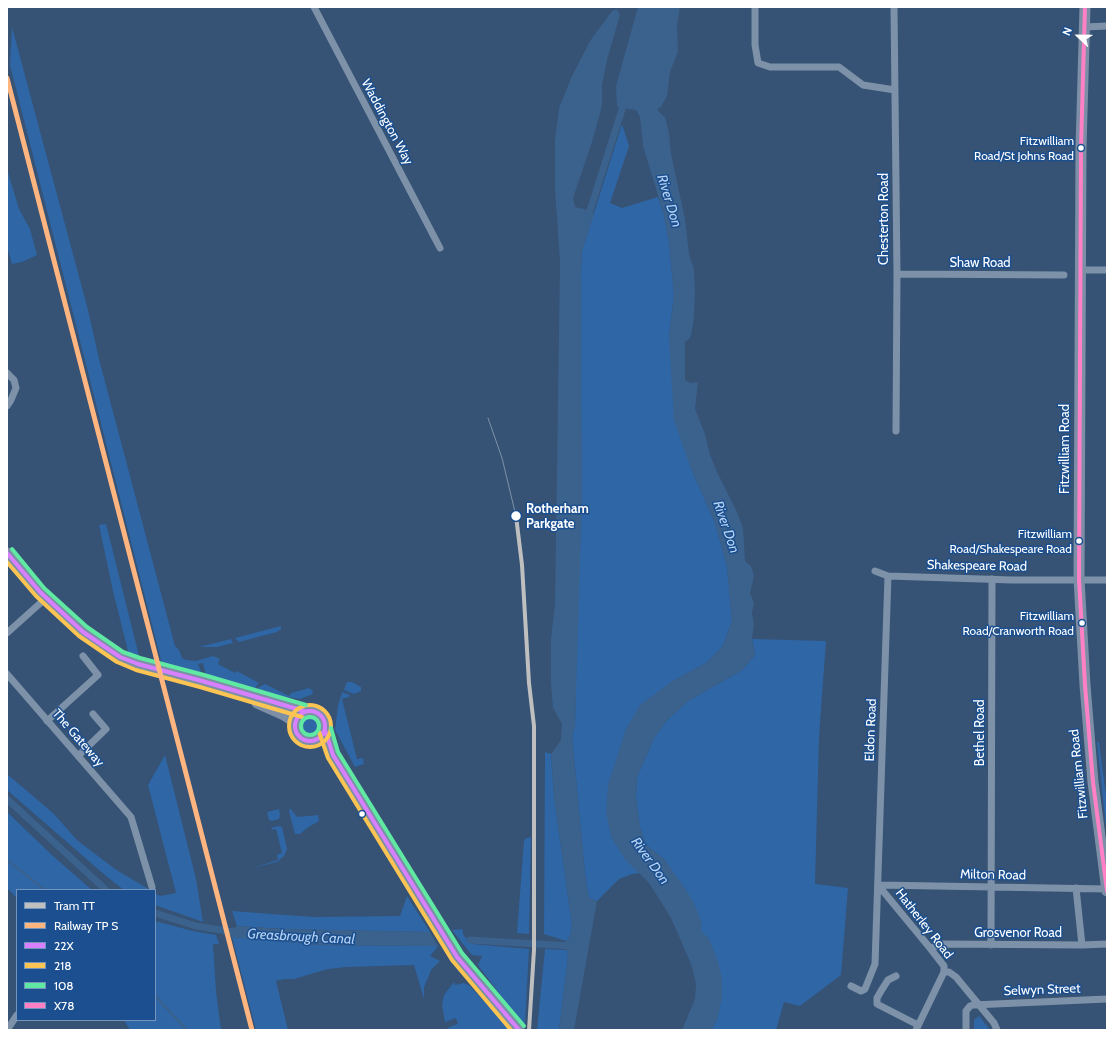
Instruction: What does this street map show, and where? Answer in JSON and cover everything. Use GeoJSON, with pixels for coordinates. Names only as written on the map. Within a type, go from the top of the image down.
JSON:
{"type":"FeatureCollection","features":[{"type":"Feature","properties":{"kind":"main road","name":"Fitzwilliam Road"},"geometry":{"type":"LineString","coordinates":[[1086,7],[1080,270],[1079,579],[1092,782],[1107,890]]}},
{"type":"Feature","properties":{"kind":"main road"},"geometry":{"type":"LineString","coordinates":[[7,553],[46,598],[83,632],[120,657],[138,664],[304,711],[313,710],[322,716],[326,723],[325,730],[322,735],[313,741]]}},
{"type":"Feature","properties":{"kind":"main road"},"geometry":{"type":"LineString","coordinates":[[218,686],[284,715],[295,722]]}},
{"type":"Feature","properties":{"kind":"main road"},"geometry":{"type":"LineString","coordinates":[[304,711],[295,722],[295,730],[300,737],[308,741],[313,741],[333,755]]}},
{"type":"Feature","properties":{"kind":"main road"},"geometry":{"type":"LineString","coordinates":[[325,730],[333,755],[454,952],[520,1030]]}},
{"type":"Feature","properties":{"kind":"street","name":"Waddington Way"},"geometry":{"type":"LineString","coordinates":[[314,7],[440,248]]}},
{"type":"Feature","properties":{"kind":"street"},"geometry":{"type":"LineString","coordinates":[[755,7],[755,45],[758,63],[770,67],[839,67],[863,85],[896,90]]}},
{"type":"Feature","properties":{"kind":"street","name":"Chesterton Road"},"geometry":{"type":"LineString","coordinates":[[894,7],[896,90],[896,431]]}},
{"type":"Feature","properties":{"kind":"street"},"geometry":{"type":"LineString","coordinates":[[1085,27],[1107,26]]}},
{"type":"Feature","properties":{"kind":"street"},"geometry":{"type":"LineString","coordinates":[[1080,270],[1107,270]]}},
{"type":"Feature","properties":{"kind":"street","name":"Shaw Road"},"geometry":{"type":"LineString","coordinates":[[896,274],[1064,275]]}},
{"type":"Feature","properties":{"kind":"street"},"geometry":{"type":"LineString","coordinates":[[7,373],[14,380],[16,388],[7,406]]}},
{"type":"Feature","properties":{"kind":"street","name":"Shakespeare Road"},"geometry":{"type":"LineString","coordinates":[[875,571],[888,576],[1107,580]]}},
{"type":"Feature","properties":{"kind":"street","name":"Eldon Road"},"geometry":{"type":"LineString","coordinates":[[851,986],[861,991],[866,989],[874,969],[888,576]]}},
{"type":"Feature","properties":{"kind":"street","name":"Bethel Road"},"geometry":{"type":"LineString","coordinates":[[991,945],[992,579]]}},
{"type":"Feature","properties":{"kind":"street"},"geometry":{"type":"LineString","coordinates":[[7,632],[46,598]]}},
{"type":"Feature","properties":{"kind":"street"},"geometry":{"type":"LineString","coordinates":[[47,720],[98,675],[83,656]]}},
{"type":"Feature","properties":{"kind":"street","name":"The Gateway"},"geometry":{"type":"LineString","coordinates":[[7,674],[131,817],[152,887]]}},
{"type":"Feature","properties":{"kind":"street"},"geometry":{"type":"LineString","coordinates":[[78,756],[106,729],[93,714]]}},
{"type":"Feature","properties":{"kind":"street","name":"Milton Road"},"geometry":{"type":"LineString","coordinates":[[878,885],[1076,888],[1107,890]]}},
{"type":"Feature","properties":{"kind":"street","name":"Hatherley Road"},"geometry":{"type":"LineString","coordinates":[[878,885],[944,966],[944,972],[949,972],[956,977],[994,1024],[997,1030]]}},
{"type":"Feature","properties":{"kind":"street"},"geometry":{"type":"LineString","coordinates":[[1076,888],[1082,945]]}},
{"type":"Feature","properties":{"kind":"street","name":"Grosvenor Road"},"geometry":{"type":"LineString","coordinates":[[930,948],[942,944],[1107,944]]}},
{"type":"Feature","properties":{"kind":"street"},"geometry":{"type":"LineString","coordinates":[[896,976],[888,980],[881,990],[877,998],[877,1004],[917,1028],[944,972]]}},
{"type":"Feature","properties":{"kind":"street","name":"Selwyn Street"},"geometry":{"type":"LineString","coordinates":[[977,1004],[1107,999]]}},
{"type":"Feature","properties":{"kind":"street"},"geometry":{"type":"LineString","coordinates":[[966,1030],[966,1011],[970,1006],[977,1004]]}},
{"type":"Feature","properties":{"kind":"street"},"geometry":{"type":"LineString","coordinates":[[7,1030],[16,1016]]}},
{"type":"Feature","properties":{"kind":"shaded area"},"geometry":{"type":"Polygon","coordinates":[[[12,27],[88,310],[99,359],[175,646],[179,650],[182,658],[186,660],[196,661],[213,656],[220,659],[218,664],[235,673],[237,671],[259,683],[254,692],[232,683],[206,676],[203,663],[198,664],[202,674],[162,664],[10,65],[12,27]]]}},
{"type":"Feature","properties":{"kind":"shaded area"},"geometry":{"type":"Polygon","coordinates":[[[622,124],[629,146],[610,203],[622,208],[658,197],[664,215],[669,242],[674,295],[669,337],[690,466],[715,523],[727,566],[732,621],[723,646],[706,663],[671,682],[618,757],[608,785],[625,859],[640,873],[632,874],[619,879],[597,901],[589,898],[585,874],[572,736],[575,726],[577,628],[581,271],[582,251],[622,124]]]}},
{"type":"Feature","properties":{"kind":"shaded area"},"geometry":{"type":"Polygon","coordinates":[[[7,169],[19,209],[30,229],[37,255],[22,262],[12,264],[7,247],[7,169]]]}},
{"type":"Feature","properties":{"kind":"shaded area"},"geometry":{"type":"Polygon","coordinates":[[[106,524],[140,660],[129,655],[113,591],[99,525],[106,524]]]}},
{"type":"Feature","properties":{"kind":"shaded area"},"geometry":{"type":"Polygon","coordinates":[[[281,626],[281,629],[277,632],[239,642],[235,638],[281,626]]]}},
{"type":"Feature","properties":{"kind":"shaded area"},"geometry":{"type":"Polygon","coordinates":[[[231,639],[233,643],[217,647],[199,647],[231,639]]]}},
{"type":"Feature","properties":{"kind":"shaded area"},"geometry":{"type":"Polygon","coordinates":[[[752,639],[826,641],[819,737],[815,884],[848,888],[841,975],[800,1006],[784,1002],[776,1030],[712,1030],[718,1016],[709,939],[700,931],[665,860],[646,845],[640,827],[636,797],[637,777],[654,738],[666,721],[688,701],[742,670],[755,655],[752,639]]]}},
{"type":"Feature","properties":{"kind":"shaded area"},"geometry":{"type":"Polygon","coordinates":[[[347,682],[352,682],[361,687],[361,691],[354,694],[344,690],[347,682]]]}},
{"type":"Feature","properties":{"kind":"shaded area"},"geometry":{"type":"Polygon","coordinates":[[[265,684],[289,696],[291,693],[309,688],[312,690],[313,694],[300,699],[256,692],[257,688],[265,684]]]}},
{"type":"Feature","properties":{"kind":"shaded area"},"geometry":{"type":"Polygon","coordinates":[[[342,692],[350,695],[349,697],[342,699],[357,759],[363,758],[364,764],[355,767],[335,730],[338,706],[342,692]]]}},
{"type":"Feature","properties":{"kind":"shaded area"},"geometry":{"type":"Polygon","coordinates":[[[310,715],[317,718],[320,725],[317,732],[310,735],[303,732],[300,725],[303,718],[310,715]]]}},
{"type":"Feature","properties":{"kind":"shaded area"},"geometry":{"type":"Polygon","coordinates":[[[1097,742],[1099,742],[1107,803],[1107,837],[1097,742]]]}},
{"type":"Feature","properties":{"kind":"shaded area"},"geometry":{"type":"Polygon","coordinates":[[[545,752],[551,754],[554,797],[572,925],[570,936],[566,941],[544,934],[545,752]]]}},
{"type":"Feature","properties":{"kind":"shaded area"},"geometry":{"type":"Polygon","coordinates":[[[165,755],[196,879],[203,922],[156,905],[156,894],[160,896],[176,893],[148,785],[165,755]]]}},
{"type":"Feature","properties":{"kind":"shaded area"},"geometry":{"type":"Polygon","coordinates":[[[7,774],[53,813],[77,840],[115,869],[148,889],[123,889],[7,790],[7,774]]]}},
{"type":"Feature","properties":{"kind":"shaded area"},"geometry":{"type":"Polygon","coordinates":[[[290,808],[297,817],[318,815],[319,821],[300,834],[295,834],[289,811],[290,808]]]}},
{"type":"Feature","properties":{"kind":"shaded area"},"geometry":{"type":"Polygon","coordinates":[[[279,809],[279,819],[272,821],[269,820],[267,812],[279,809]]]}},
{"type":"Feature","properties":{"kind":"shaded area"},"geometry":{"type":"Polygon","coordinates":[[[7,812],[53,856],[91,889],[16,889],[16,897],[7,888],[7,812]]]}},
{"type":"Feature","properties":{"kind":"shaded area"},"geometry":{"type":"Polygon","coordinates":[[[278,826],[282,827],[287,849],[284,856],[277,862],[252,868],[278,860],[277,855],[282,853],[276,829],[272,830],[271,828],[278,826]]]}},
{"type":"Feature","properties":{"kind":"shaded area"},"geometry":{"type":"Polygon","coordinates":[[[531,837],[529,934],[517,933],[524,841],[525,839],[531,837]]]}},
{"type":"Feature","properties":{"kind":"shaded area"},"geometry":{"type":"Polygon","coordinates":[[[407,896],[430,932],[283,929],[237,926],[232,911],[313,917],[400,916],[407,896]]]}},
{"type":"Feature","properties":{"kind":"shaded area"},"geometry":{"type":"Polygon","coordinates":[[[156,921],[193,931],[216,935],[219,944],[213,944],[216,991],[221,1030],[130,1030],[125,1021],[156,1021],[156,921]]]}},
{"type":"Feature","properties":{"kind":"shaded area"},"geometry":{"type":"Polygon","coordinates":[[[462,929],[464,936],[472,944],[529,949],[525,1024],[513,1012],[478,965],[482,956],[472,955],[452,930],[462,929]]]}},
{"type":"Feature","properties":{"kind":"shaded area"},"geometry":{"type":"Polygon","coordinates":[[[232,937],[320,945],[438,946],[430,956],[440,961],[431,970],[424,987],[424,999],[414,965],[328,969],[294,979],[276,981],[288,1030],[256,1030],[232,937]]]}},
{"type":"Feature","properties":{"kind":"shaded area"},"geometry":{"type":"Polygon","coordinates":[[[545,949],[567,950],[568,957],[559,1030],[537,1030],[545,949]]]}},
{"type":"Feature","properties":{"kind":"shaded area"},"geometry":{"type":"Polygon","coordinates":[[[454,982],[455,985],[464,983],[470,986],[512,1030],[448,1030],[447,1028],[458,1024],[456,1018],[445,1022],[442,1005],[444,995],[454,982]]]}},
{"type":"Feature","properties":{"kind":"shaded area"},"geometry":{"type":"Polygon","coordinates":[[[979,1016],[990,1030],[974,1030],[974,1020],[979,1016]]]}},
{"type":"Feature","properties":{"kind":"water","name":"River Don"},"geometry":{"type":"Polygon","coordinates":[[[638,7],[680,7],[677,26],[678,52],[670,72],[667,96],[661,107],[658,108],[658,111],[665,117],[669,133],[671,154],[685,219],[689,254],[694,269],[694,317],[690,338],[685,342],[685,380],[691,383],[698,382],[695,409],[705,434],[710,455],[743,528],[745,561],[751,566],[754,576],[750,593],[754,603],[752,613],[754,624],[752,639],[755,655],[742,670],[688,701],[666,721],[654,738],[637,777],[636,797],[640,827],[646,845],[665,860],[694,903],[702,924],[701,931],[709,939],[718,961],[722,980],[722,998],[718,1016],[712,1030],[682,1030],[695,999],[696,984],[691,964],[671,918],[649,883],[625,859],[611,837],[606,811],[608,785],[626,729],[640,705],[671,682],[706,663],[723,646],[732,621],[727,566],[715,523],[690,466],[674,420],[669,337],[674,295],[669,242],[664,215],[643,146],[640,117],[636,110],[617,107],[616,86],[638,7]]]}},
{"type":"Feature","properties":{"kind":"water"},"geometry":{"type":"Polygon","coordinates":[[[617,9],[620,15],[607,60],[602,85],[602,106],[592,142],[573,198],[575,207],[584,209],[594,214],[582,251],[581,271],[582,500],[575,726],[572,736],[585,874],[589,898],[597,901],[574,1030],[559,1030],[568,957],[567,950],[562,946],[570,936],[572,925],[554,797],[551,754],[561,740],[562,724],[553,708],[551,684],[551,639],[555,604],[560,262],[555,189],[555,140],[559,108],[572,76],[590,41],[612,11],[617,9]]]}},
{"type":"Feature","properties":{"kind":"water"},"geometry":{"type":"Polygon","coordinates":[[[237,926],[283,929],[430,932],[438,946],[320,945],[232,937],[230,930],[237,926]]]}},
{"type":"Feature","properties":{"kind":"waterway"},"geometry":{"type":"LineString","coordinates":[[587,220],[625,100]]}},
{"type":"Feature","properties":{"kind":"waterway","name":"Greasbrough Canal"},"geometry":{"type":"LineString","coordinates":[[7,799],[105,889]]}},
{"type":"Feature","properties":{"kind":"waterway"},"geometry":{"type":"LineString","coordinates":[[7,860],[44,889]]}},
{"type":"Feature","properties":{"kind":"waterway","name":"Greasbrough Canal"},"geometry":{"type":"LineString","coordinates":[[156,913],[196,926],[240,933]]}},
{"type":"Feature","properties":{"kind":"waterway","name":"Greasbrough Canal"},"geometry":{"type":"LineString","coordinates":[[470,940],[571,946]]}},
{"type":"Feature","properties":{"kind":"waterway"},"geometry":{"type":"LineString","coordinates":[[156,997],[187,1030]]}},
{"type":"Feature","properties":{"kind":"tram line"},"geometry":{"type":"LineString","coordinates":[[488,418],[502,458],[516,516]]}},
{"type":"Feature","properties":{"kind":"tram line","name":"TT"},"geometry":{"type":"LineString","coordinates":[[516,516],[522,565],[529,683],[534,726],[534,950],[529,1030]]}},
{"type":"Feature","properties":{"kind":"transit line","name":"X78"},"geometry":{"type":"LineString","coordinates":[[1085,7],[1081,148],[1079,579],[1085,685],[1093,782],[1107,891]]}},
{"type":"Feature","properties":{"kind":"transit line"},"geometry":{"type":"LineString","coordinates":[[7,78],[252,1030]]}},
{"type":"Feature","properties":{"kind":"transit line","name":"108"},"geometry":{"type":"LineString","coordinates":[[12,549],[44,588],[87,627],[123,652],[306,705]]}},
{"type":"Feature","properties":{"kind":"transit line","name":"22X"},"geometry":{"type":"LineString","coordinates":[[7,553],[40,592],[83,632],[120,657],[138,664],[304,711]]}},
{"type":"Feature","properties":{"kind":"transit line","name":"218"},"geometry":{"type":"LineString","coordinates":[[7,562],[36,596],[79,636],[117,662],[136,670],[302,717]]}},
{"type":"Feature","properties":{"kind":"transit line","name":"218"},"geometry":{"type":"LineString","coordinates":[[306,705],[314,705],[322,708],[328,714],[331,726],[328,738],[322,744],[314,747],[306,747],[298,744],[292,738],[289,730],[289,722],[292,714],[298,708],[306,705]]}},
{"type":"Feature","properties":{"kind":"transit line","name":"22X"},"geometry":{"type":"LineString","coordinates":[[310,711],[321,715],[325,726],[321,737],[310,741],[299,737],[295,726],[299,715],[310,711]]}},
{"type":"Feature","properties":{"kind":"transit line","name":"108"},"geometry":{"type":"LineString","coordinates":[[306,717],[314,717],[319,722],[319,726],[317,733],[314,735],[306,735],[301,730],[301,722],[306,717]]}},
{"type":"Feature","properties":{"kind":"transit line","name":"108"},"geometry":{"type":"LineString","coordinates":[[331,728],[338,752],[462,953],[524,1026]]}},
{"type":"Feature","properties":{"kind":"transit line","name":"22X"},"geometry":{"type":"LineString","coordinates":[[325,730],[333,755],[457,957],[519,1030]]}},
{"type":"Feature","properties":{"kind":"transit line","name":"218"},"geometry":{"type":"LineString","coordinates":[[319,732],[328,758],[452,960],[511,1030]]}},
{"type":"Feature","properties":{"kind":"place","name":"Fitzwilliam Road/St Johns Road"},"geometry":{"type":"Point","coordinates":[1081,148]}},
{"type":"Feature","properties":{"kind":"place","name":"Rotherham Parkgate"},"geometry":{"type":"Point","coordinates":[516,516]}},
{"type":"Feature","properties":{"kind":"place","name":"Fitzwilliam Road/Shakespeare Road"},"geometry":{"type":"Point","coordinates":[1079,541]}},
{"type":"Feature","properties":{"kind":"place","name":"Fitzwilliam Road/Cranworth Road"},"geometry":{"type":"Point","coordinates":[1082,623]}}]}
